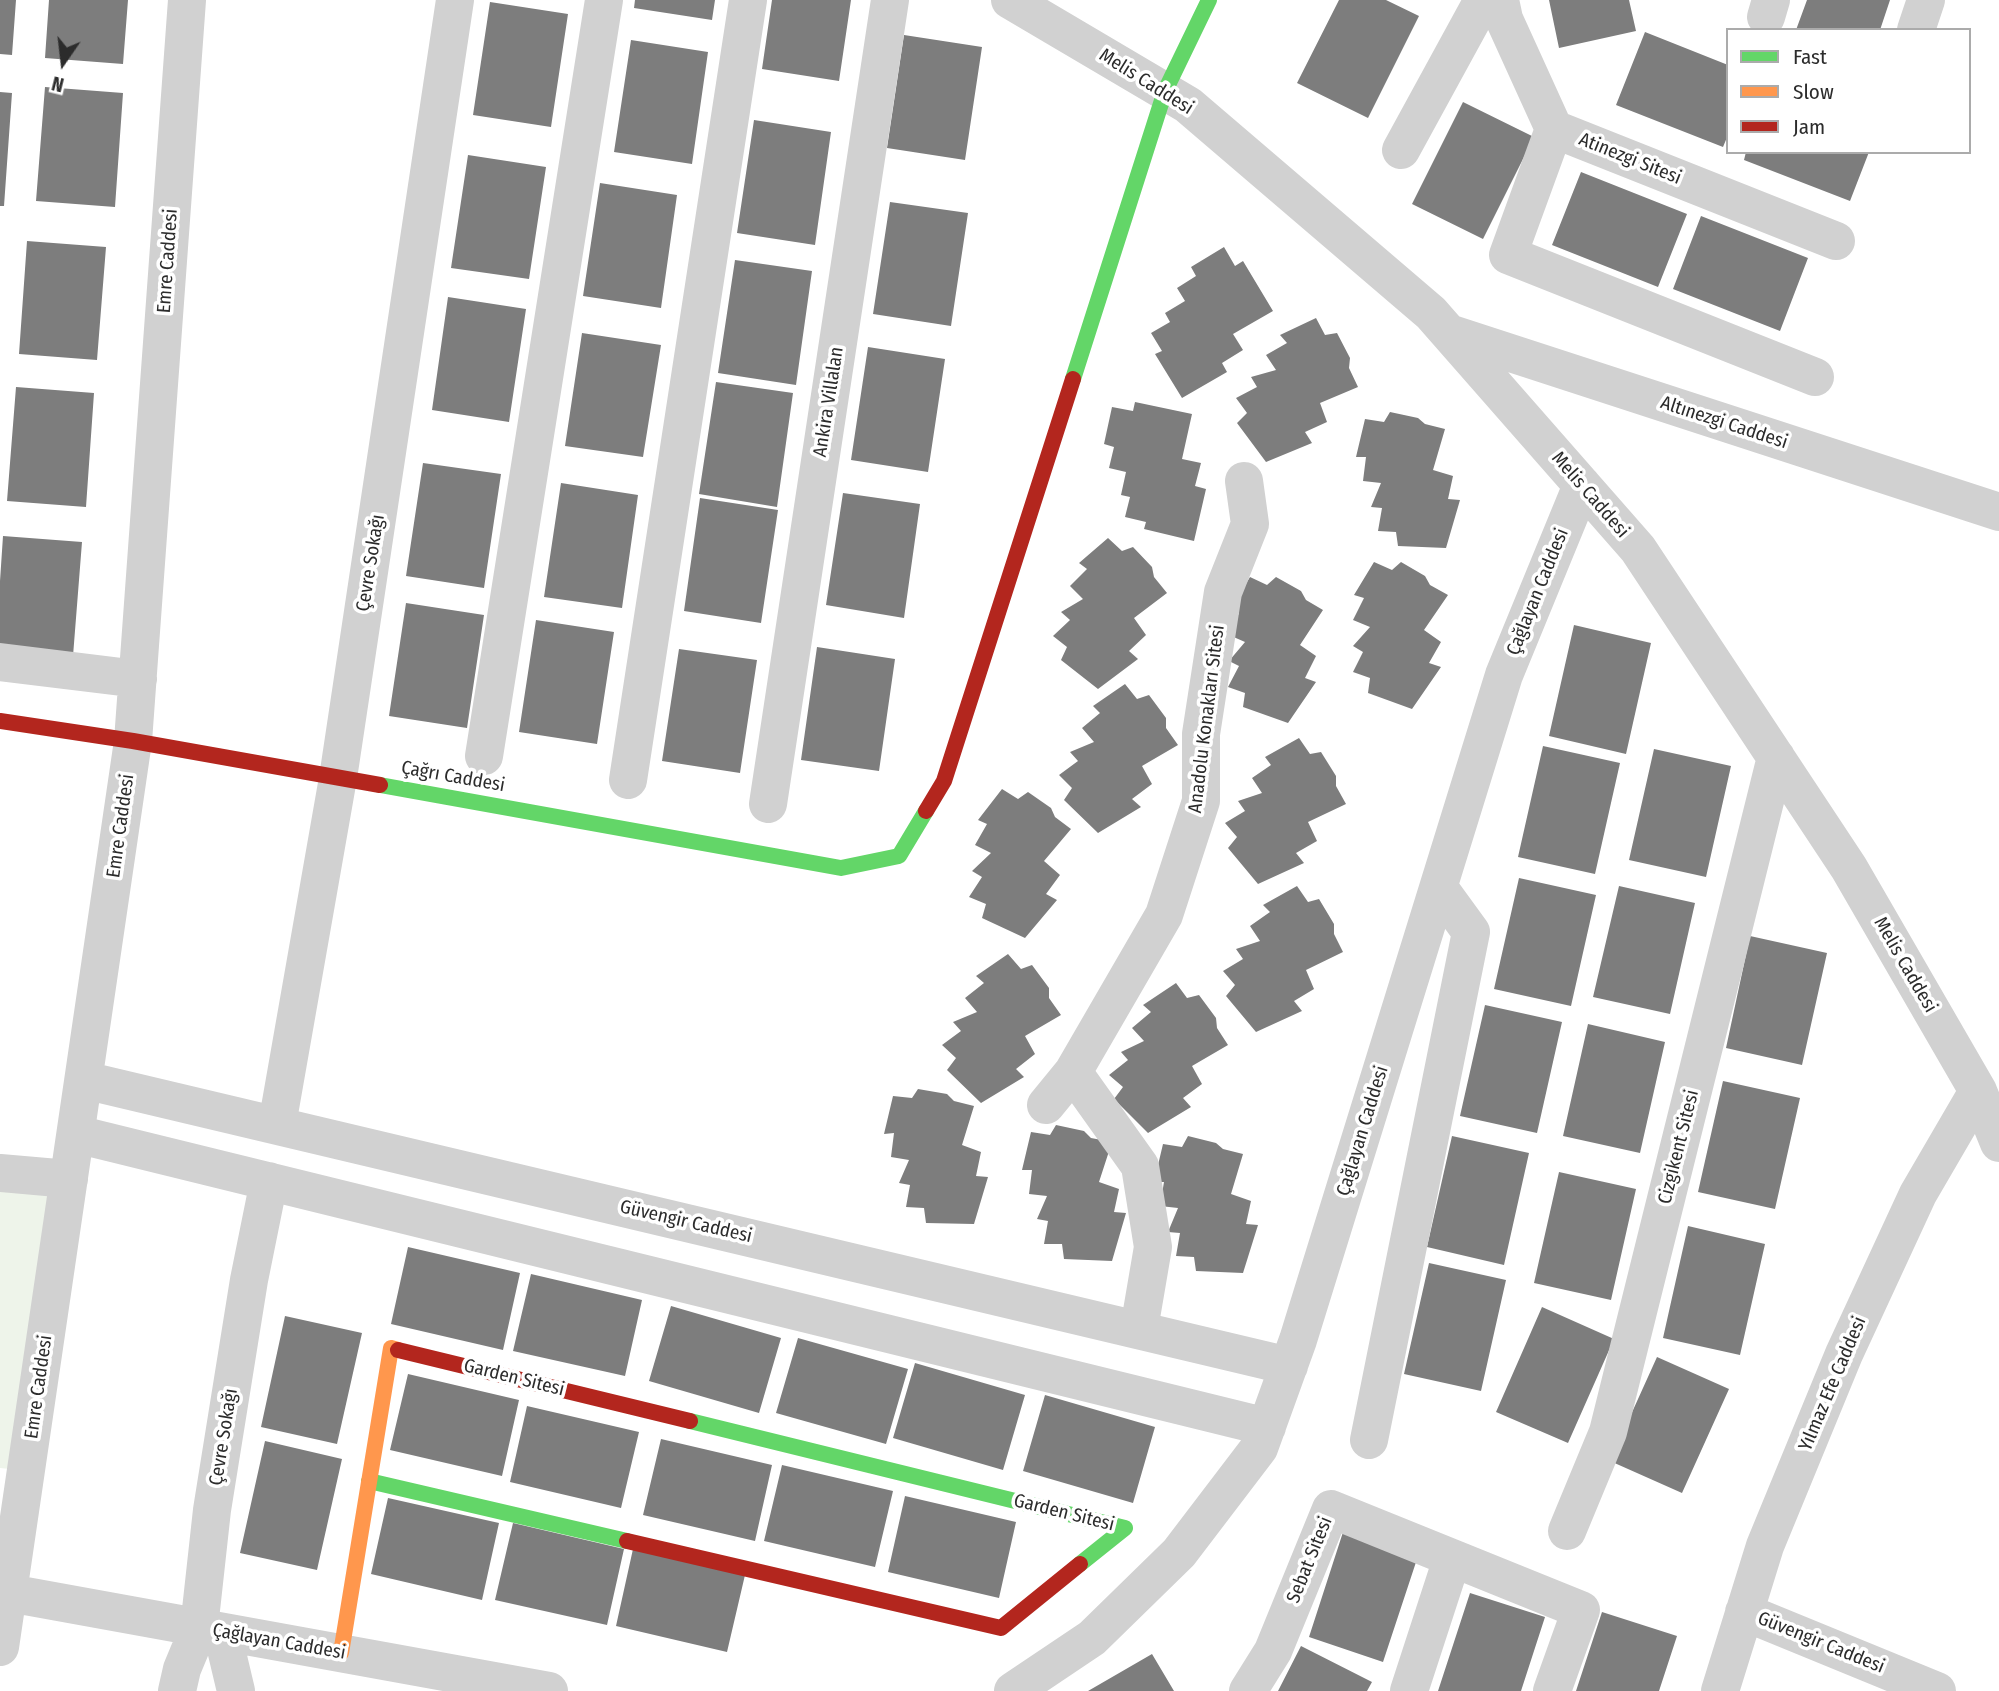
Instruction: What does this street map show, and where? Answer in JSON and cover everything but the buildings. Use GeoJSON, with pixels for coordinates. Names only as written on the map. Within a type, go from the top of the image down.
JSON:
{"type":"FeatureCollection","features":[{"type":"Feature","properties":{"kind":"street","name":"Emre Caddesi"},"geometry":{"type":"LineString","coordinates":[[0,1647],[9,1593],[12,1483],[69,1179],[133,741],[187,0]]}},
{"type":"Feature","properties":{"kind":"street","name":"Çevre Sokağı"},"geometry":{"type":"LineString","coordinates":[[277,1125],[338,778],[456,0]]}},
{"type":"Feature","properties":{"kind":"street"},"geometry":{"type":"LineString","coordinates":[[484,756],[604,0]]}},
{"type":"Feature","properties":{"kind":"street"},"geometry":{"type":"LineString","coordinates":[[628,780],[748,0]]}},
{"type":"Feature","properties":{"kind":"street","name":"Ankira Villalan"},"geometry":{"type":"LineString","coordinates":[[768,804],[890,0]]}},
{"type":"Feature","properties":{"kind":"street","name":"Melis Caddesi"},"geometry":{"type":"LineString","coordinates":[[1010,0],[1188,105],[1431,313],[1638,549],[1849,868],[1988,1090],[1999,1143]]}},
{"type":"Feature","properties":{"kind":"street"},"geometry":{"type":"LineString","coordinates":[[1165,91],[1209,0]]}},
{"type":"Feature","properties":{"kind":"street"},"geometry":{"type":"LineString","coordinates":[[1401,150],[1483,0]]}},
{"type":"Feature","properties":{"kind":"street","name":"Atinezgi Sitesi"},"geometry":{"type":"LineString","coordinates":[[1500,0],[1504,19],[1554,129],[1836,241]]}},
{"type":"Feature","properties":{"kind":"street"},"geometry":{"type":"LineString","coordinates":[[1917,28],[1926,0]]}},
{"type":"Feature","properties":{"kind":"street","name":"Çağrı Caddesi"},"geometry":{"type":"LineString","coordinates":[[0,720],[133,741],[841,868],[899,856],[944,781],[1165,91]]}},
{"type":"Feature","properties":{"kind":"street"},"geometry":{"type":"LineString","coordinates":[[1554,129],[1508,255],[1815,377]]}},
{"type":"Feature","properties":{"kind":"street","name":"Altınezgi Caddesi"},"geometry":{"type":"LineString","coordinates":[[1448,333],[1999,512]]}},
{"type":"Feature","properties":{"kind":"street","name":"Anadolu Konakları Sitesi"},"geometry":{"type":"LineString","coordinates":[[1046,1105],[1073,1072],[1164,915],[1201,801],[1202,734],[1223,592],[1250,524],[1244,481]]}},
{"type":"Feature","properties":{"kind":"street","name":"Çağlayan Caddesi"},"geometry":{"type":"LineString","coordinates":[[1013,1691],[1092,1639],[1179,1553],[1259,1448],[1289,1366],[1504,675],[1582,485]]}},
{"type":"Feature","properties":{"kind":"street"},"geometry":{"type":"LineString","coordinates":[[0,662],[138,679]]}},
{"type":"Feature","properties":{"kind":"street","name":"Cizgikent Sitesi"},"geometry":{"type":"LineString","coordinates":[[1567,1531],[1608,1432],[1776,757]]}},
{"type":"Feature","properties":{"kind":"street"},"geometry":{"type":"LineString","coordinates":[[1369,1440],[1471,932],[1439,888]]}},
{"type":"Feature","properties":{"kind":"street"},"geometry":{"type":"LineString","coordinates":[[1073,1072],[1140,1166],[1153,1247],[1139,1329]]}},
{"type":"Feature","properties":{"kind":"street","name":"Güvengir Caddesi"},"geometry":{"type":"LineString","coordinates":[[84,1080],[1289,1366]]}},
{"type":"Feature","properties":{"kind":"street","name":"Yılmaz Efe Caddesi"},"geometry":{"type":"LineString","coordinates":[[1720,1691],[1765,1546],[1844,1354],[1918,1194],[1988,1090]]}},
{"type":"Feature","properties":{"kind":"street"},"geometry":{"type":"LineString","coordinates":[[76,1134],[1267,1427]]}},
{"type":"Feature","properties":{"kind":"street"},"geometry":{"type":"LineString","coordinates":[[0,1173],[69,1179]]}},
{"type":"Feature","properties":{"kind":"street","name":"Çevre Sokağı"},"geometry":{"type":"LineString","coordinates":[[177,1691],[182,1669],[210,1630],[212,1510],[249,1280],[268,1181]]}},
{"type":"Feature","properties":{"kind":"street","name":"Garden Sitesi"},"geometry":{"type":"LineString","coordinates":[[341,1653],[390,1348],[1125,1528],[1001,1628],[369,1481]]}},
{"type":"Feature","properties":{"kind":"street","name":"Sebat Sitesi"},"geometry":{"type":"LineString","coordinates":[[1248,1691],[1273,1651],[1331,1509],[1581,1610],[1552,1691]]}},
{"type":"Feature","properties":{"kind":"street"},"geometry":{"type":"LineString","coordinates":[[1409,1691],[1452,1559]]}},
{"type":"Feature","properties":{"kind":"street","name":"Çağlayan Caddesi"},"geometry":{"type":"LineString","coordinates":[[9,1593],[549,1691]]}},
{"type":"Feature","properties":{"kind":"street","name":"Güvengir Caddesi"},"geometry":{"type":"LineString","coordinates":[[1744,1612],[1885,1681],[1937,1691]]}},
{"type":"Feature","properties":{"kind":"street"},"geometry":{"type":"LineString","coordinates":[[210,1630],[236,1691]]}},
{"type":"Feature","properties":{"kind":"shaded area"},"geometry":{"type":"Polygon","coordinates":[[[0,1191],[51,1195],[10,1469],[0,1468],[0,1191]]]}},
{"type":"Feature","properties":{"kind":"traffic: fast"},"geometry":{"type":"LineString","coordinates":[[1073,379],[1165,91],[1209,0]]}},
{"type":"Feature","properties":{"kind":"traffic: fast"},"geometry":{"type":"LineString","coordinates":[[380,785],[841,868],[899,856],[926,811]]}},
{"type":"Feature","properties":{"kind":"traffic: fast"},"geometry":{"type":"LineString","coordinates":[[690,1421],[1125,1528],[1080,1564]]}},
{"type":"Feature","properties":{"kind":"traffic: fast"},"geometry":{"type":"LineString","coordinates":[[369,1481],[627,1541]]}},
{"type":"Feature","properties":{"kind":"traffic: slow"},"geometry":{"type":"LineString","coordinates":[[341,1653],[391,1348],[398,1350]]}},
{"type":"Feature","properties":{"kind":"traffic: jam"},"geometry":{"type":"LineString","coordinates":[[926,811],[944,781],[1073,379]]}},
{"type":"Feature","properties":{"kind":"traffic: jam"},"geometry":{"type":"LineString","coordinates":[[0,721],[133,741],[380,785]]}},
{"type":"Feature","properties":{"kind":"traffic: jam"},"geometry":{"type":"LineString","coordinates":[[398,1350],[690,1421]]}},
{"type":"Feature","properties":{"kind":"traffic: jam"},"geometry":{"type":"LineString","coordinates":[[627,1541],[1001,1628],[1080,1564]]}}]}
